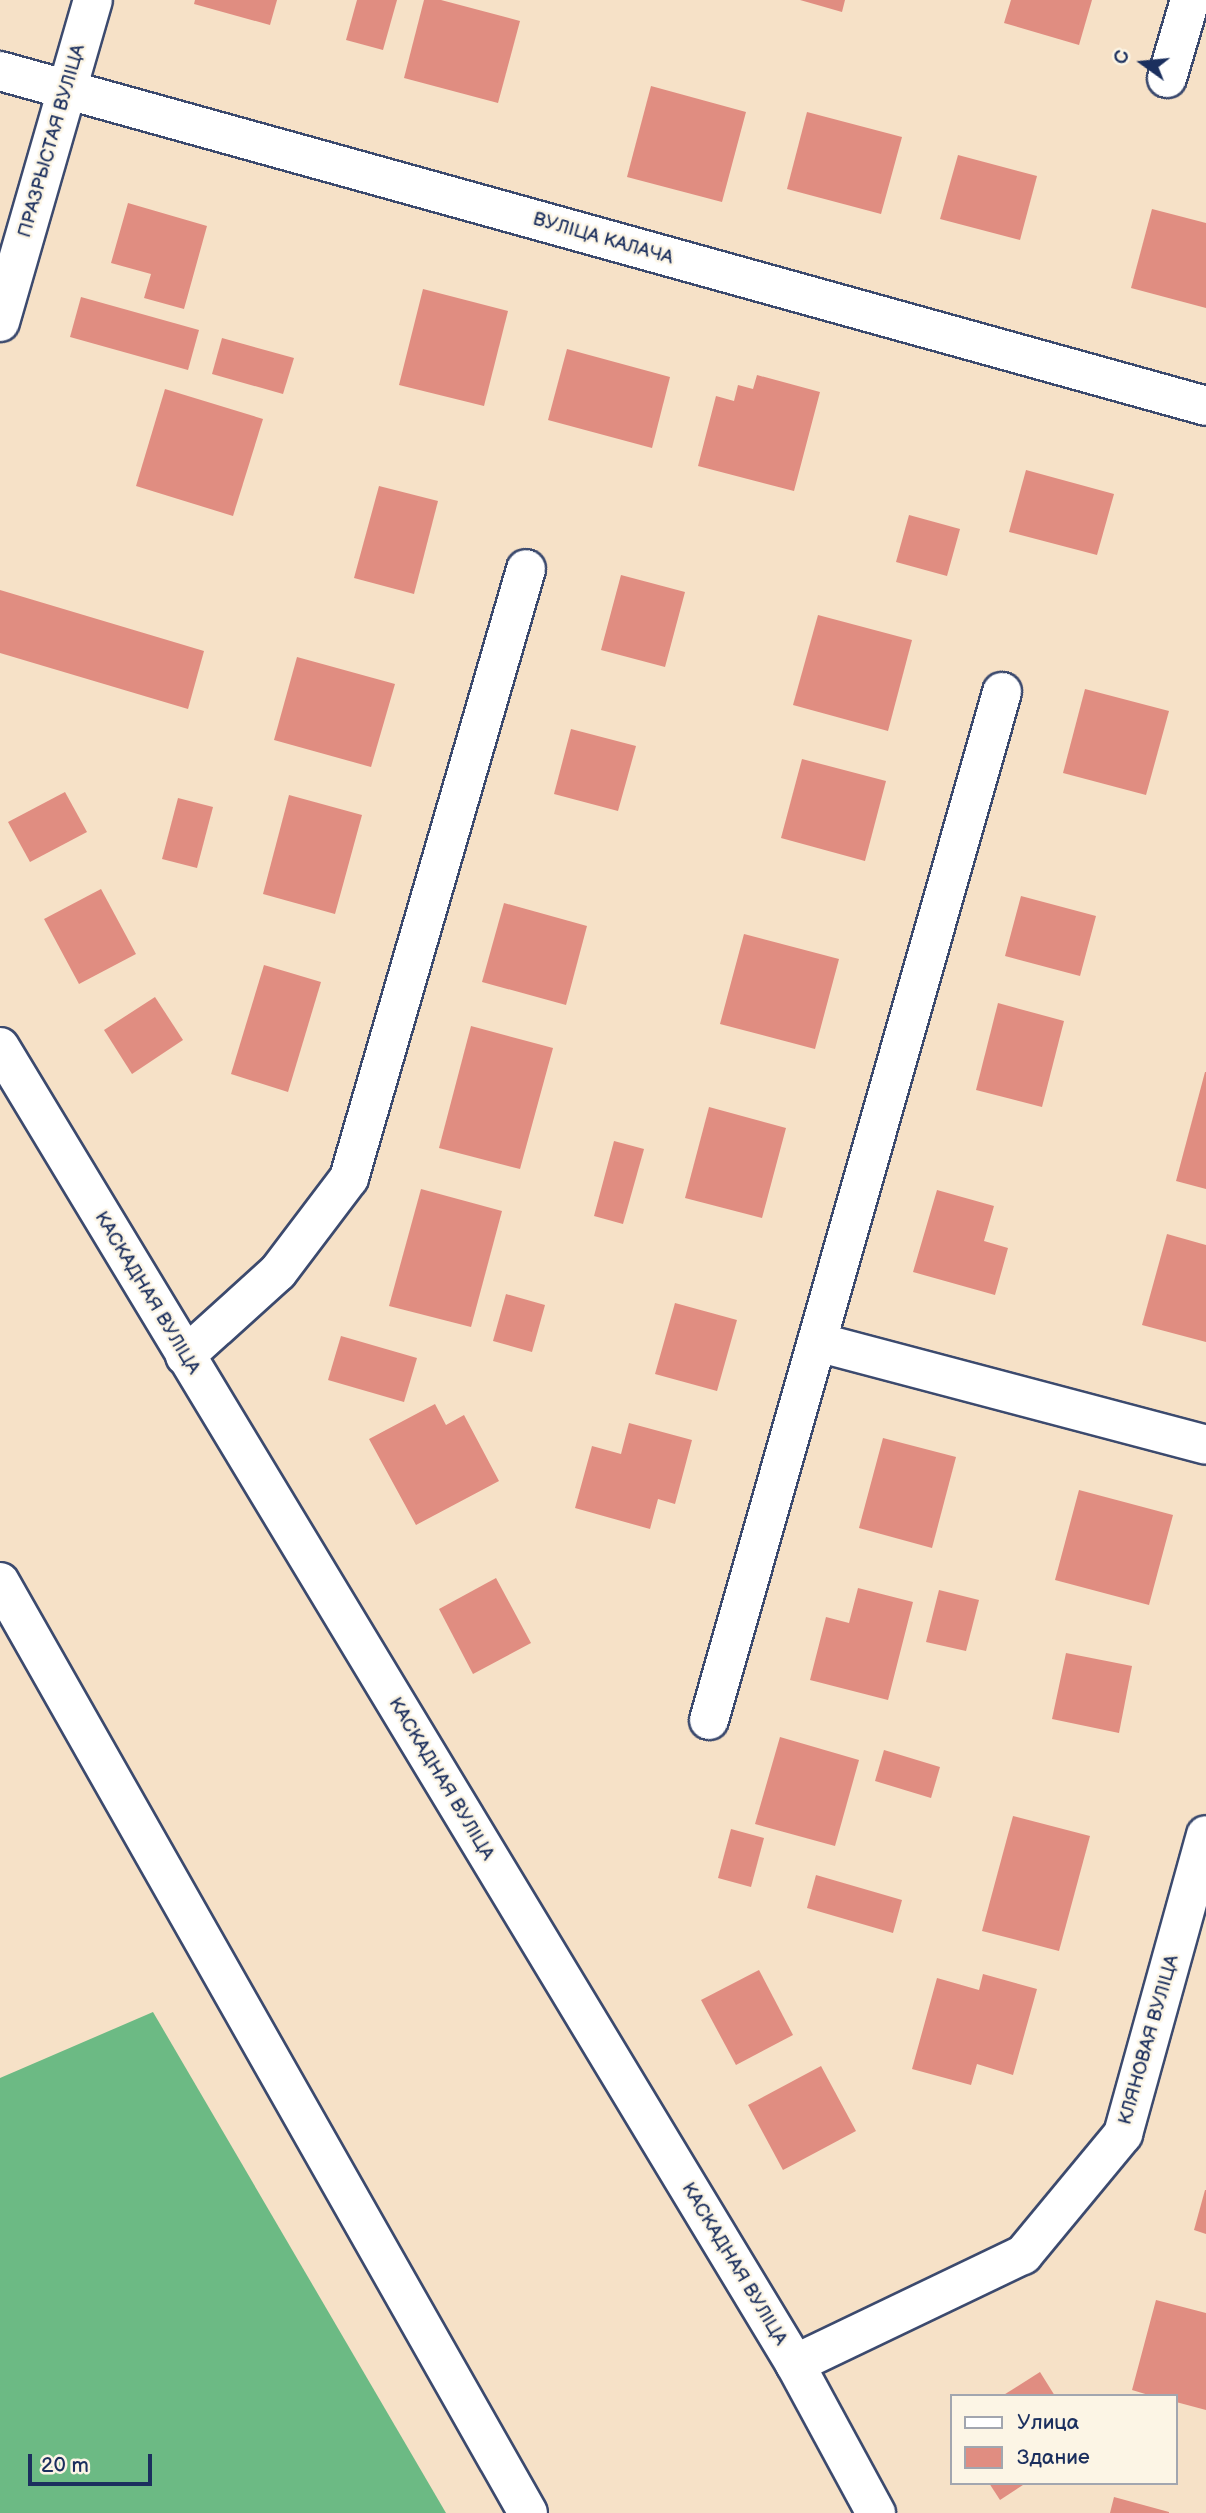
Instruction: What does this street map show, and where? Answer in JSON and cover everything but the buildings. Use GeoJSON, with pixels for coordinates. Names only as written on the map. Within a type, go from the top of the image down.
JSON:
{"type":"FeatureCollection","features":[{"type":"Feature","properties":{"kind":"street","name":"ПРАЗРЫСТАЯ ВУЛІЦА"},"geometry":{"type":"LineString","coordinates":[[0,323],[93,0]]}},
{"type":"Feature","properties":{"kind":"street"},"geometry":{"type":"LineString","coordinates":[[1167,78],[1190,0]]}},
{"type":"Feature","properties":{"kind":"street","name":"ВУЛІЦА КАЛАЧА"},"geometry":{"type":"LineString","coordinates":[[0,71],[1206,406]]}},
{"type":"Feature","properties":{"kind":"street"},"geometry":{"type":"LineString","coordinates":[[185,1356],[278,1272],[349,1178],[526,569]]}},
{"type":"Feature","properties":{"kind":"street"},"geometry":{"type":"LineString","coordinates":[[709,1720],[1002,692]]}},
{"type":"Feature","properties":{"kind":"street","name":"КАСКАДНАЯ ВУЛІЦА"},"geometry":{"type":"LineString","coordinates":[[0,1047],[795,2364],[876,2513]]}},
{"type":"Feature","properties":{"kind":"street"},"geometry":{"type":"LineString","coordinates":[[817,1342],[1206,1445]]}},
{"type":"Feature","properties":{"kind":"street"},"geometry":{"type":"LineString","coordinates":[[0,1582],[528,2513]]}},
{"type":"Feature","properties":{"kind":"street","name":"КЛЯНОВАЯ ВУЛІЦА"},"geometry":{"type":"LineString","coordinates":[[795,2364],[1023,2255],[1123,2134],[1206,1835]]}},
{"type":"Feature","properties":{"kind":"green space"},"geometry":{"type":"Polygon","coordinates":[[[153,2012],[446,2513],[0,2513],[0,2078],[153,2012]]]}}]}
